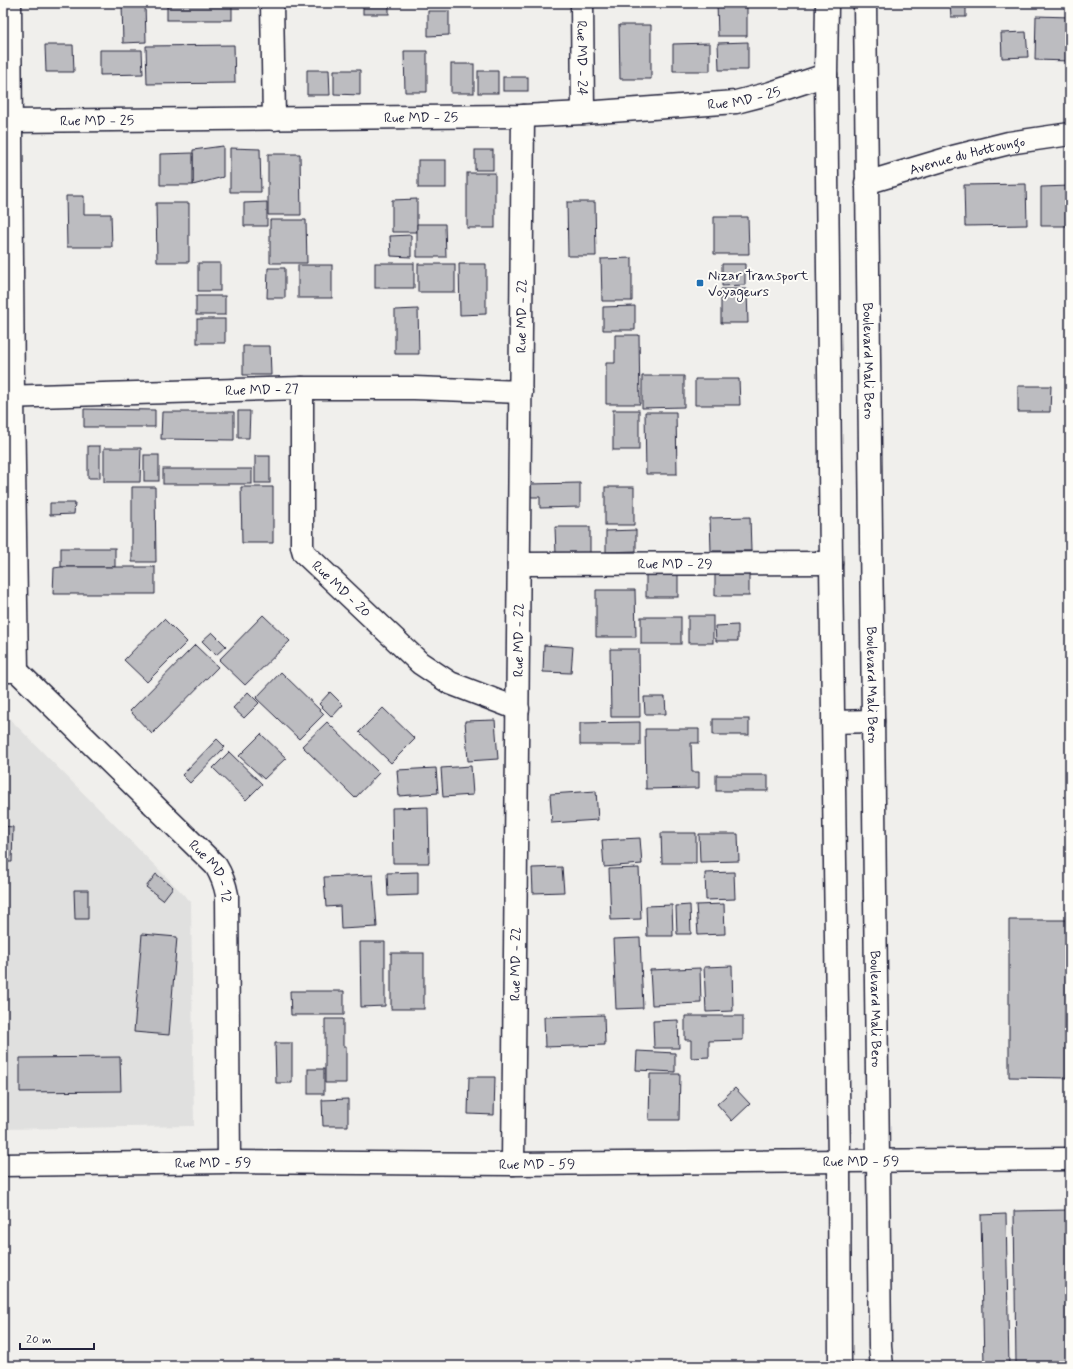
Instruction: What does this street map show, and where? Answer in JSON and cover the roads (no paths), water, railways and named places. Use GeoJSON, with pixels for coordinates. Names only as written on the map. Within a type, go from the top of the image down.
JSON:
{"type":"FeatureCollection","features":[{"type":"Feature","properties":{"kind":"street"},"geometry":{"type":"LineString","coordinates":[[10,3],[12,121],[8,244],[10,671]]}},
{"type":"Feature","properties":{"kind":"street"},"geometry":{"type":"LineString","coordinates":[[272,3],[274,119]]}},
{"type":"Feature","properties":{"kind":"street","name":"Rue MD - 24"},"geometry":{"type":"LineString","coordinates":[[582,3],[583,113]]}},
{"type":"Feature","properties":{"kind":"street"},"geometry":{"type":"LineString","coordinates":[[827,3],[826,75],[839,1161],[840,1366]]}},
{"type":"Feature","properties":{"kind":"street","name":"Boulevard Mali Bero"},"geometry":{"type":"LineString","coordinates":[[865,3],[878,1161],[882,1366]]}},
{"type":"Feature","properties":{"kind":"street","name":"Rue MD - 25"},"geometry":{"type":"LineString","coordinates":[[12,121],[523,116],[583,113],[736,102],[771,94],[826,75]]}},
{"type":"Feature","properties":{"kind":"street","name":"Rue MD - 22"},"geometry":{"type":"LineString","coordinates":[[513,1164],[523,116]]}},
{"type":"Feature","properties":{"kind":"street","name":"Avenue du Hottoungo"},"geometry":{"type":"LineString","coordinates":[[866,183],[940,161],[1009,143],[1070,134]]}},
{"type":"Feature","properties":{"kind":"street","name":"Rue MD - 27"},"geometry":{"type":"LineString","coordinates":[[8,397],[302,388],[414,388],[521,392]]}},
{"type":"Feature","properties":{"kind":"street","name":"Rue MD - 20"},"geometry":{"type":"LineString","coordinates":[[302,388],[302,546],[304,553],[431,671],[450,683],[518,709]]}},
{"type":"Feature","properties":{"kind":"street","name":"Rue MD - 29"},"geometry":{"type":"LineString","coordinates":[[519,564],[831,563]]}},
{"type":"Feature","properties":{"kind":"street","name":"Rue MD - 12"},"geometry":{"type":"LineString","coordinates":[[10,671],[216,866],[223,879],[227,895],[229,1162]]}},
{"type":"Feature","properties":{"kind":"street"},"geometry":{"type":"LineString","coordinates":[[833,722],[873,721]]}},
{"type":"Feature","properties":{"kind":"street","name":"Rue MD - 59"},"geometry":{"type":"LineString","coordinates":[[3,1165],[229,1162],[513,1164],[1070,1159]]}},
{"type":"Feature","properties":{"kind":"place","name":"Nizar Transport Voyageurs"},"geometry":{"type":"Point","coordinates":[700,283]}}]}
